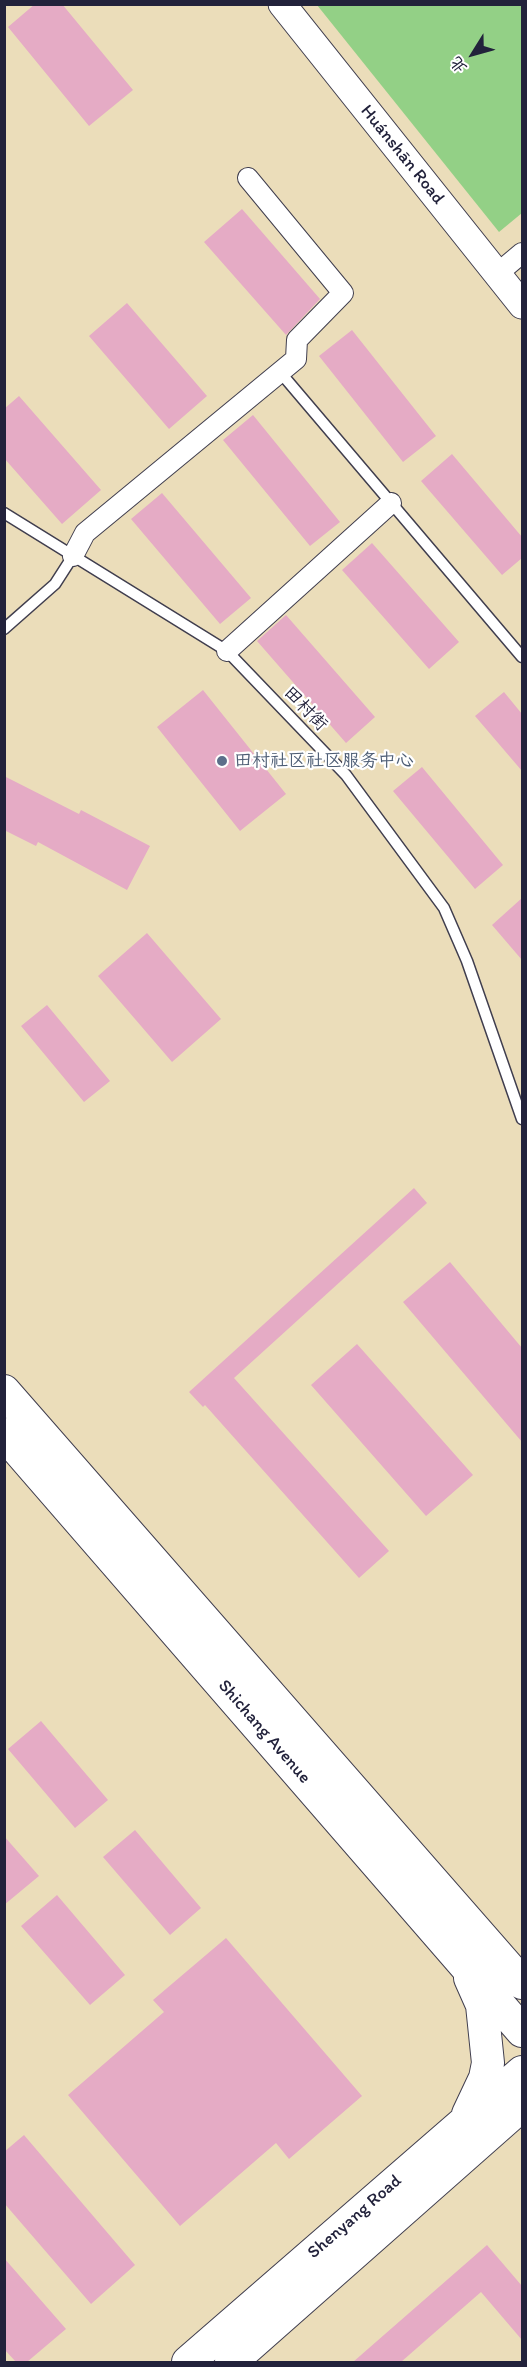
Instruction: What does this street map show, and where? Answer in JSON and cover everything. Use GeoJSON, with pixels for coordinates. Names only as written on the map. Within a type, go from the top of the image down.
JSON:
{"type":"FeatureCollection","features":[{"type":"Feature","properties":{"kind":"main road","name":"Huánshān Road"},"geometry":{"type":"LineString","coordinates":[[282,4],[522,305]]}},
{"type":"Feature","properties":{"kind":"main road","name":"Shichang Avenue"},"geometry":{"type":"LineString","coordinates":[[4,1391],[469,1944],[522,2031]]}},
{"type":"Feature","properties":{"kind":"main road","name":"Shichang Avenue"},"geometry":{"type":"LineString","coordinates":[[4,1434],[469,1944],[522,1983]]}},
{"type":"Feature","properties":{"kind":"main road"},"geometry":{"type":"LineString","coordinates":[[465,2121],[485,2078],[488,2062],[482,2004],[469,1944],[522,1958]]}},
{"type":"Feature","properties":{"kind":"main road","name":"Shenyang Road"},"geometry":{"type":"LineString","coordinates":[[188,2362],[522,2072]]}},
{"type":"Feature","properties":{"kind":"main road","name":"Shenyang Road"},"geometry":{"type":"LineString","coordinates":[[231,2362],[522,2105]]}},
{"type":"Feature","properties":{"kind":"main road"},"geometry":{"type":"LineString","coordinates":[[467,2153],[522,2132]]}},
{"type":"Feature","properties":{"kind":"street"},"geometry":{"type":"LineString","coordinates":[[73,556],[85,533],[296,359],[297,340],[343,293],[248,178]]}},
{"type":"Feature","properties":{"kind":"street"},"geometry":{"type":"LineString","coordinates":[[497,274],[522,253]]}},
{"type":"Feature","properties":{"kind":"street"},"geometry":{"type":"LineString","coordinates":[[227,651],[391,503]]}},
{"type":"Feature","properties":{"kind":"lane"},"geometry":{"type":"LineString","coordinates":[[280,372],[522,657]]}},
{"type":"Feature","properties":{"kind":"lane","name":"田村街"},"geometry":{"type":"LineString","coordinates":[[4,513],[227,651],[346,775],[444,908],[466,961],[522,1119]]}},
{"type":"Feature","properties":{"kind":"lane"},"geometry":{"type":"LineString","coordinates":[[4,628],[55,584],[73,556]]}},
{"type":"Feature","properties":{"kind":"green space"},"geometry":{"type":"Polygon","coordinates":[[[317,5],[522,5],[522,213],[499,232],[317,5]]]}},
{"type":"Feature","properties":{"kind":"building"},"geometry":{"type":"Polygon","coordinates":[[[35,4],[62,4],[133,90],[89,126],[8,27],[35,4]]]}},
{"type":"Feature","properties":{"kind":"building"},"geometry":{"type":"Polygon","coordinates":[[[242,209],[320,299],[286,335],[204,242],[242,209]]]}},
{"type":"Feature","properties":{"kind":"building"},"geometry":{"type":"Polygon","coordinates":[[[127,303],[207,396],[169,429],[89,336],[127,303]]]}},
{"type":"Feature","properties":{"kind":"building"},"geometry":{"type":"Polygon","coordinates":[[[352,330],[436,436],[403,462],[319,356],[352,330]]]}},
{"type":"Feature","properties":{"kind":"building"},"geometry":{"type":"Polygon","coordinates":[[[19,396],[101,490],[62,524],[4,458],[4,409],[19,396]]]}},
{"type":"Feature","properties":{"kind":"building"},"geometry":{"type":"Polygon","coordinates":[[[253,415],[340,522],[310,546],[223,440],[253,415]]]}},
{"type":"Feature","properties":{"kind":"building"},"geometry":{"type":"Polygon","coordinates":[[[452,454],[522,537],[522,558],[502,575],[421,481],[452,454]]]}},
{"type":"Feature","properties":{"kind":"building"},"geometry":{"type":"Polygon","coordinates":[[[162,493],[251,598],[220,624],[131,519],[162,493]]]}},
{"type":"Feature","properties":{"kind":"building"},"geometry":{"type":"Polygon","coordinates":[[[372,543],[459,642],[429,669],[342,570],[372,543]]]}},
{"type":"Feature","properties":{"kind":"building"},"geometry":{"type":"Polygon","coordinates":[[[286,615],[375,717],[346,743],[257,641],[286,615]]]}},
{"type":"Feature","properties":{"kind":"building","name":"田村社区社区服务中心"},"geometry":{"type":"Polygon","coordinates":[[[203,690],[286,794],[240,831],[157,727],[203,690]]]}},
{"type":"Feature","properties":{"kind":"building"},"geometry":{"type":"Polygon","coordinates":[[[504,692],[522,714],[522,771],[475,716],[504,692]]]}},
{"type":"Feature","properties":{"kind":"building"},"geometry":{"type":"Polygon","coordinates":[[[422,767],[503,865],[475,889],[393,791],[422,767]]]}},
{"type":"Feature","properties":{"kind":"building"},"geometry":{"type":"Polygon","coordinates":[[[4,776],[79,814],[81,810],[150,846],[127,890],[38,842],[36,846],[4,830],[4,776]]]}},
{"type":"Feature","properties":{"kind":"building"},"geometry":{"type":"Polygon","coordinates":[[[522,898],[522,960],[492,925],[522,898]]]}},
{"type":"Feature","properties":{"kind":"building"},"geometry":{"type":"Polygon","coordinates":[[[147,933],[221,1019],[172,1062],[98,976],[147,933]]]}},
{"type":"Feature","properties":{"kind":"building"},"geometry":{"type":"Polygon","coordinates":[[[47,1005],[110,1081],[84,1102],[21,1026],[47,1005]]]}},
{"type":"Feature","properties":{"kind":"building"},"geometry":{"type":"Polygon","coordinates":[[[414,1188],[427,1203],[234,1378],[389,1551],[359,1578],[205,1405],[203,1407],[189,1392],[414,1188]]]}},
{"type":"Feature","properties":{"kind":"building"},"geometry":{"type":"Polygon","coordinates":[[[450,1262],[522,1348],[522,1442],[403,1302],[450,1262]]]}},
{"type":"Feature","properties":{"kind":"building"},"geometry":{"type":"Polygon","coordinates":[[[357,1344],[473,1475],[426,1516],[311,1385],[357,1344]]]}},
{"type":"Feature","properties":{"kind":"building"},"geometry":{"type":"Polygon","coordinates":[[[41,1721],[108,1800],[75,1828],[8,1749],[41,1721]]]}},
{"type":"Feature","properties":{"kind":"building"},"geometry":{"type":"Polygon","coordinates":[[[135,1830],[201,1908],[170,1935],[103,1857],[135,1830]]]}},
{"type":"Feature","properties":{"kind":"building"},"geometry":{"type":"Polygon","coordinates":[[[4,1836],[39,1876],[4,1905],[4,1836]]]}},
{"type":"Feature","properties":{"kind":"building"},"geometry":{"type":"Polygon","coordinates":[[[57,1895],[125,1975],[90,2005],[21,1926],[57,1895]]]}},
{"type":"Feature","properties":{"kind":"building"},"geometry":{"type":"Polygon","coordinates":[[[226,1938],[362,2096],[289,2159],[276,2143],[180,2226],[68,2095],[164,2012],[153,2000],[226,1938]]]}},
{"type":"Feature","properties":{"kind":"building"},"geometry":{"type":"Polygon","coordinates":[[[24,2135],[135,2265],[91,2304],[4,2203],[4,2152],[24,2135]]]}},
{"type":"Feature","properties":{"kind":"building"},"geometry":{"type":"Polygon","coordinates":[[[487,2245],[522,2286],[522,2340],[481,2292],[401,2362],[353,2362],[487,2245]]]}},
{"type":"Feature","properties":{"kind":"building"},"geometry":{"type":"Polygon","coordinates":[[[4,2258],[66,2329],[27,2362],[16,2362],[4,2349],[4,2258]]]}},
{"type":"Feature","properties":{"kind":"place","name":"田村社区社区服务中心"},"geometry":{"type":"Point","coordinates":[222,761]}}]}
